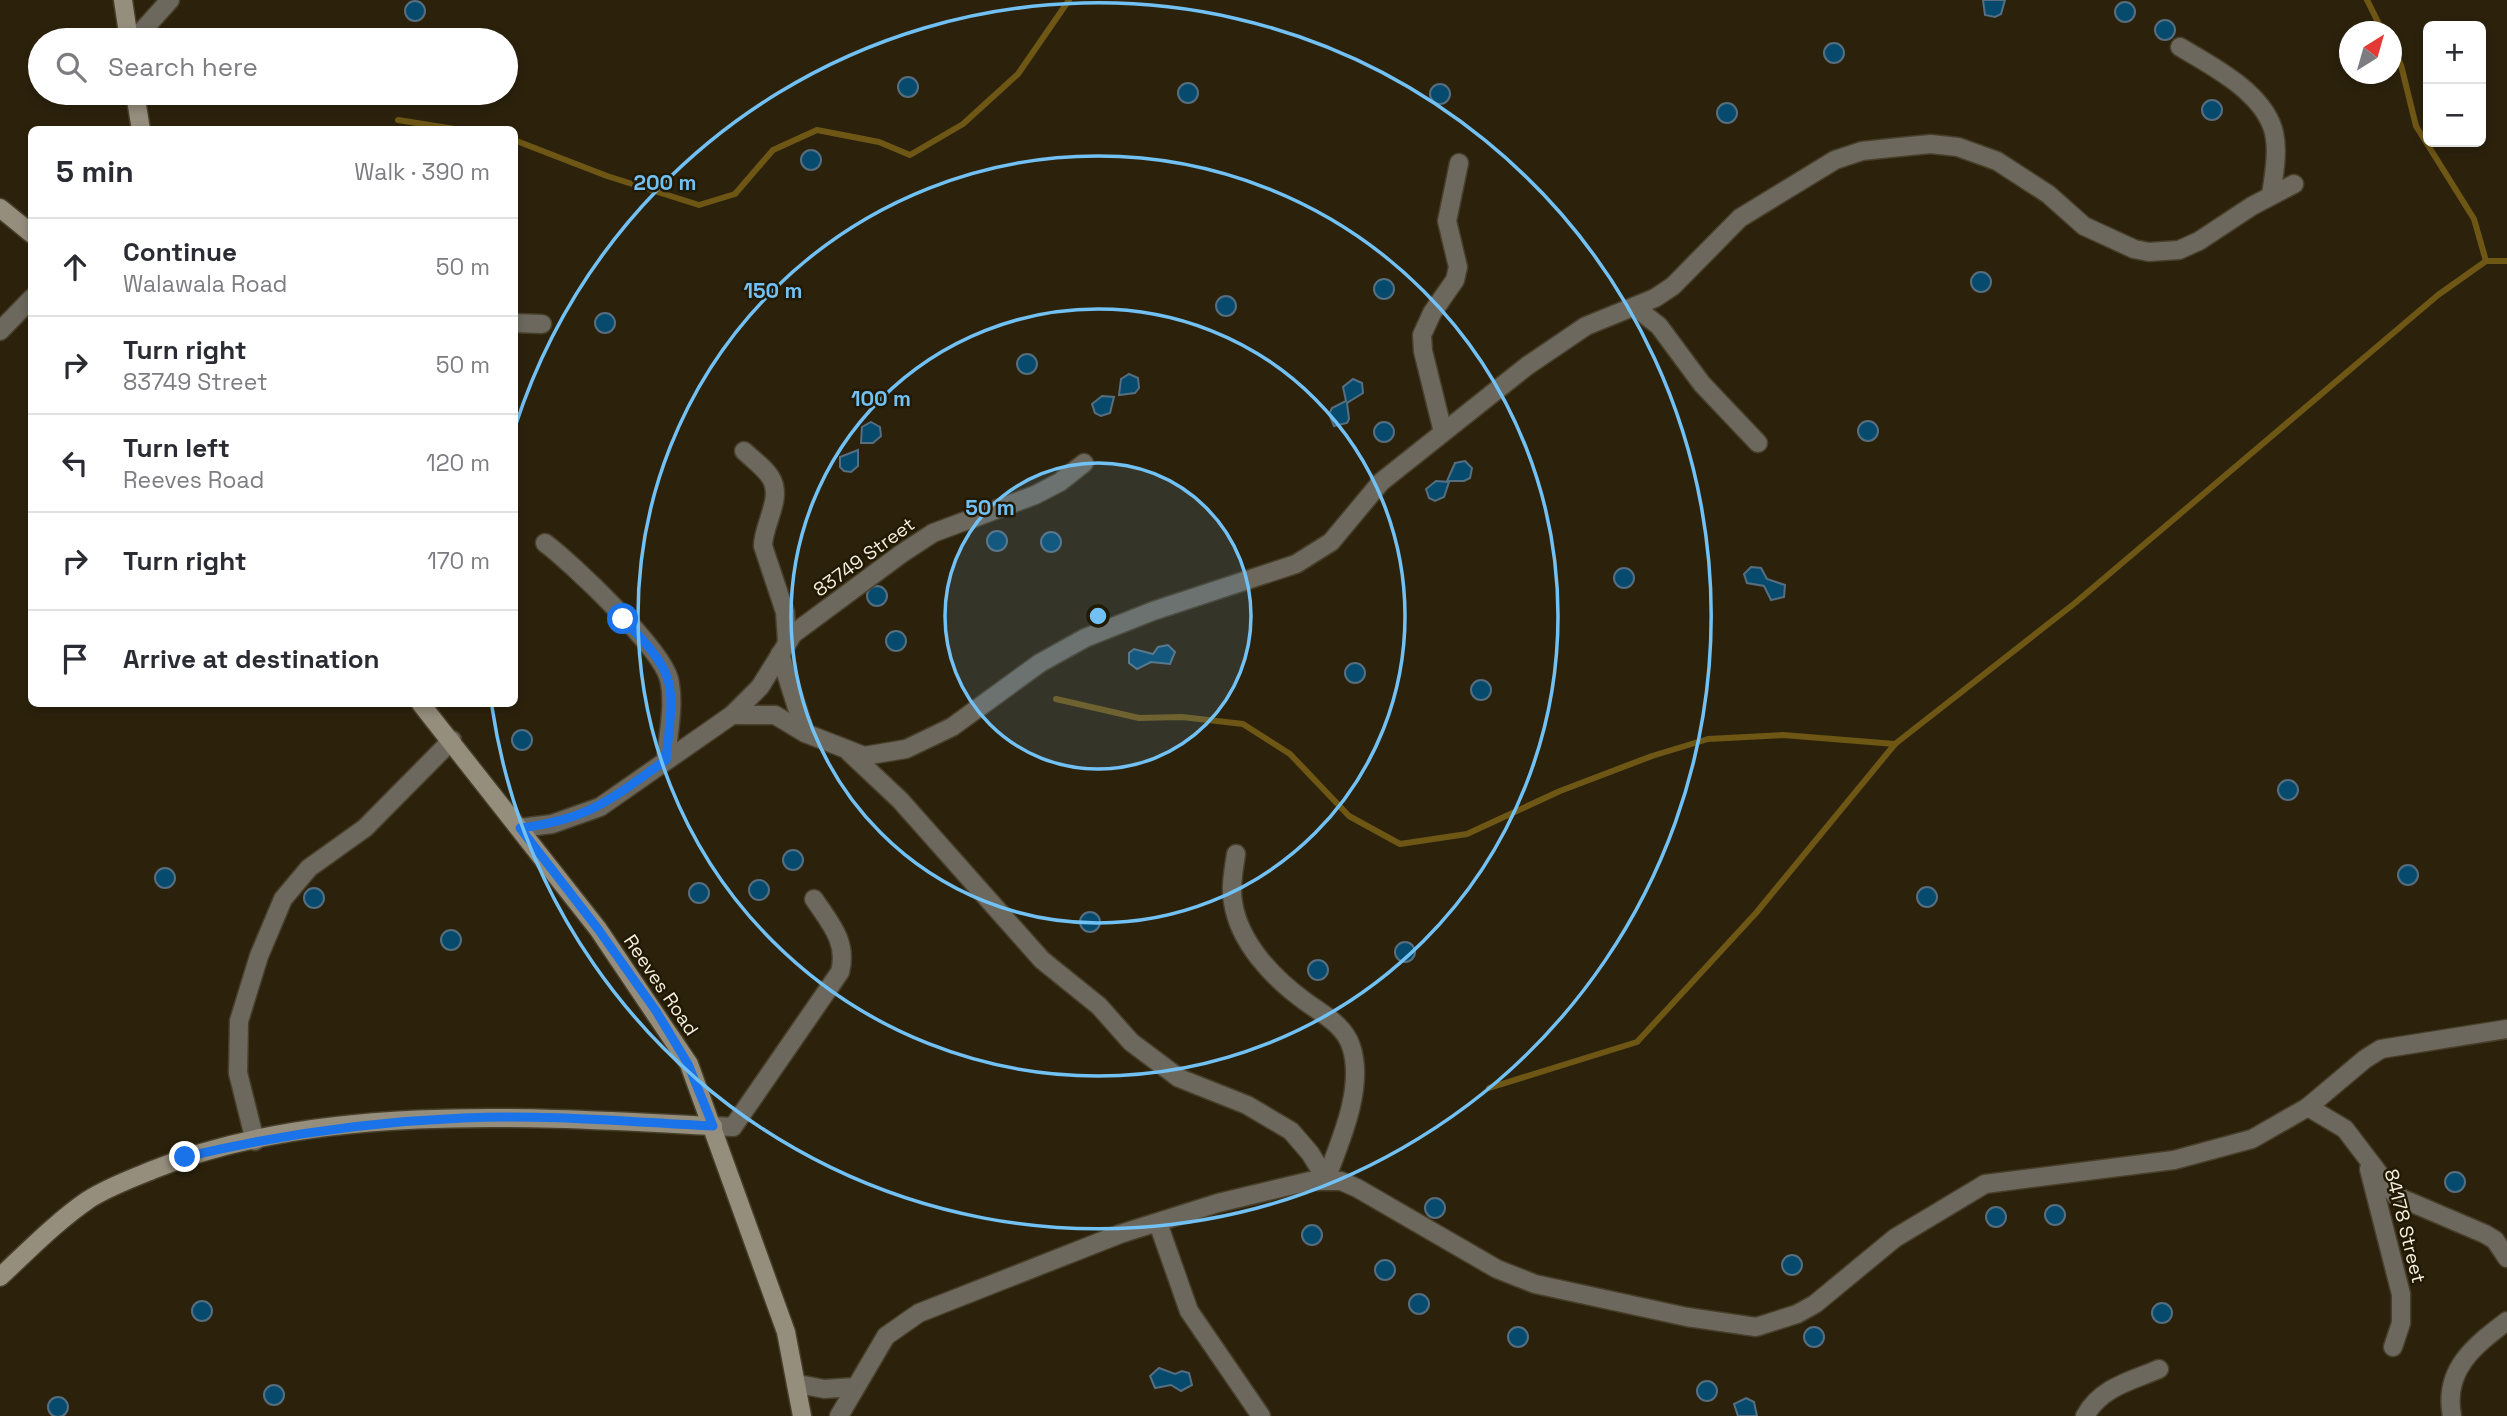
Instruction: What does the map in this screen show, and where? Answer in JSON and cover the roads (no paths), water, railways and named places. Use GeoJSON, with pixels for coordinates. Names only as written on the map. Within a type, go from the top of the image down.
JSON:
{"type":"FeatureCollection","features":[{"type":"Feature","properties":{"kind":"street"},"geometry":{"type":"LineString","coordinates":[[123,0],[129,28]]}},
{"type":"Feature","properties":{"kind":"street"},"geometry":{"type":"LineString","coordinates":[[143,28],[170,0]]}},
{"type":"Feature","properties":{"kind":"street"},"geometry":{"type":"LineString","coordinates":[[2180,47],[2237,85],[2268,117],[2274,131],[2275,149],[2271,195]]}},
{"type":"Feature","properties":{"kind":"street"},"geometry":{"type":"LineString","coordinates":[[137,105],[140,126]]}},
{"type":"Feature","properties":{"kind":"street"},"geometry":{"type":"LineString","coordinates":[[732,715],[775,715],[806,733],[849,752],[883,755],[926,742],[1040,663],[1085,638],[1153,611],[1296,564],[1315,555],[1348,524],[1381,482],[1564,339],[1586,326],[1635,307],[1673,286],[1740,218],[1835,160],[1862,151],[1931,144],[1958,147],[1997,161],[2048,194],[2084,226],[2134,249],[2149,252],[2179,250],[2199,241],[2271,195],[2294,184]]}},
{"type":"Feature","properties":{"kind":"street"},"geometry":{"type":"LineString","coordinates":[[1443,432],[1423,351],[1422,335],[1432,313],[1455,280],[1458,267],[1447,221],[1459,163]]}},
{"type":"Feature","properties":{"kind":"street"},"geometry":{"type":"LineString","coordinates":[[0,208],[28,230]]}},
{"type":"Feature","properties":{"kind":"street"},"geometry":{"type":"LineString","coordinates":[[0,331],[28,302]]}},
{"type":"Feature","properties":{"kind":"street"},"geometry":{"type":"LineString","coordinates":[[1635,307],[1660,326],[1702,384],[1758,443]]}},
{"type":"Feature","properties":{"kind":"street"},"geometry":{"type":"LineString","coordinates":[[518,323],[542,324]]}},
{"type":"Feature","properties":{"kind":"street"},"geometry":{"type":"LineString","coordinates":[[744,451],[771,478],[775,493],[763,535],[764,546],[785,612],[783,647],[806,733]]}},
{"type":"Feature","properties":{"kind":"street","name":"83749 Street"},"geometry":{"type":"LineString","coordinates":[[520,828],[552,824],[600,807],[732,715],[760,687],[783,647],[924,538],[1015,505],[1060,482],[1084,463]]}},
{"type":"Feature","properties":{"kind":"street"},"geometry":{"type":"LineString","coordinates":[[545,543],[570,562],[662,662],[671,692],[666,760]]}},
{"type":"Feature","properties":{"kind":"street","name":"Reeves Road"},"geometry":{"type":"LineString","coordinates":[[424,707],[598,929],[656,1011],[688,1064],[713,1126],[786,1332],[802,1416]]}},
{"type":"Feature","properties":{"kind":"street"},"geometry":{"type":"LineString","coordinates":[[255,1141],[238,1073],[240,1012],[259,956],[283,899],[309,868],[366,828],[452,740]]}},
{"type":"Feature","properties":{"kind":"street"},"geometry":{"type":"LineString","coordinates":[[849,752],[900,800],[1042,960],[1099,1006],[1131,1042],[1179,1078],[1247,1105],[1291,1131],[1302,1141],[1326,1179]]}},
{"type":"Feature","properties":{"kind":"street"},"geometry":{"type":"LineString","coordinates":[[1236,854],[1233,902],[1254,949],[1269,972],[1338,1025],[1352,1049],[1352,1100],[1347,1127],[1326,1179]]}},
{"type":"Feature","properties":{"kind":"street"},"geometry":{"type":"LineString","coordinates":[[0,1277],[89,1200],[185,1157],[255,1141],[339,1128],[462,1118],[558,1117],[733,1127],[840,972],[844,956],[840,939],[814,899]]}},
{"type":"Feature","properties":{"kind":"street"},"geometry":{"type":"LineString","coordinates":[[839,1416],[886,1336],[919,1313],[1071,1251],[1218,1203],[1326,1179],[1357,1188],[1497,1269],[1535,1284],[1687,1317],[1756,1326],[1797,1314],[1815,1304],[1895,1238],[1985,1184],[2174,1160],[2221,1149],[2252,1139],[2308,1107],[2365,1059],[2381,1049],[2503,1028]]}},
{"type":"Feature","properties":{"kind":"street","name":"84178 Street"},"geometry":{"type":"LineString","coordinates":[[2308,1107],[2345,1129],[2396,1196],[2485,1234],[2495,1240],[2507,1258]]}},
{"type":"Feature","properties":{"kind":"street","name":"84178 Street"},"geometry":{"type":"LineString","coordinates":[[2365,1156],[2401,1294],[2401,1323],[2393,1347]]}},
{"type":"Feature","properties":{"kind":"street"},"geometry":{"type":"LineString","coordinates":[[1158,1223],[1189,1311],[1261,1416]]}},
{"type":"Feature","properties":{"kind":"street"},"geometry":{"type":"LineString","coordinates":[[2452,1416],[2449,1401],[2456,1370],[2468,1351],[2507,1321]]}},
{"type":"Feature","properties":{"kind":"street"},"geometry":{"type":"LineString","coordinates":[[2085,1416],[2097,1399],[2110,1389],[2159,1369]]}},
{"type":"Feature","properties":{"kind":"street"},"geometry":{"type":"LineString","coordinates":[[798,1384],[824,1389],[855,1387]]}},
{"type":"Feature","properties":{"kind":"waterway"},"geometry":{"type":"LineString","coordinates":[[518,142],[607,176],[699,205],[735,194],[773,150],[817,130],[879,142],[910,155],[963,124],[1018,74],[1069,0]]}},
{"type":"Feature","properties":{"kind":"waterway"},"geometry":{"type":"LineString","coordinates":[[2367,0],[2378,21]]}},
{"type":"Feature","properties":{"kind":"waterway"},"geometry":{"type":"LineString","coordinates":[[2402,69],[2416,126],[2474,219],[2486,261]]}},
{"type":"Feature","properties":{"kind":"waterway"},"geometry":{"type":"LineString","coordinates":[[398,120],[436,126]]}},
{"type":"Feature","properties":{"kind":"waterway"},"geometry":{"type":"LineString","coordinates":[[1489,1088],[1637,1042],[1756,913],[1895,744],[2075,603],[2438,295],[2486,261],[2507,261]]}},
{"type":"Feature","properties":{"kind":"waterway"},"geometry":{"type":"LineString","coordinates":[[1056,699],[1139,718],[1182,717],[1243,724],[1290,754],[1349,816],[1400,844],[1467,834],[1560,791],[1652,756],[1708,739],[1783,735],[1895,744]]}}]}
